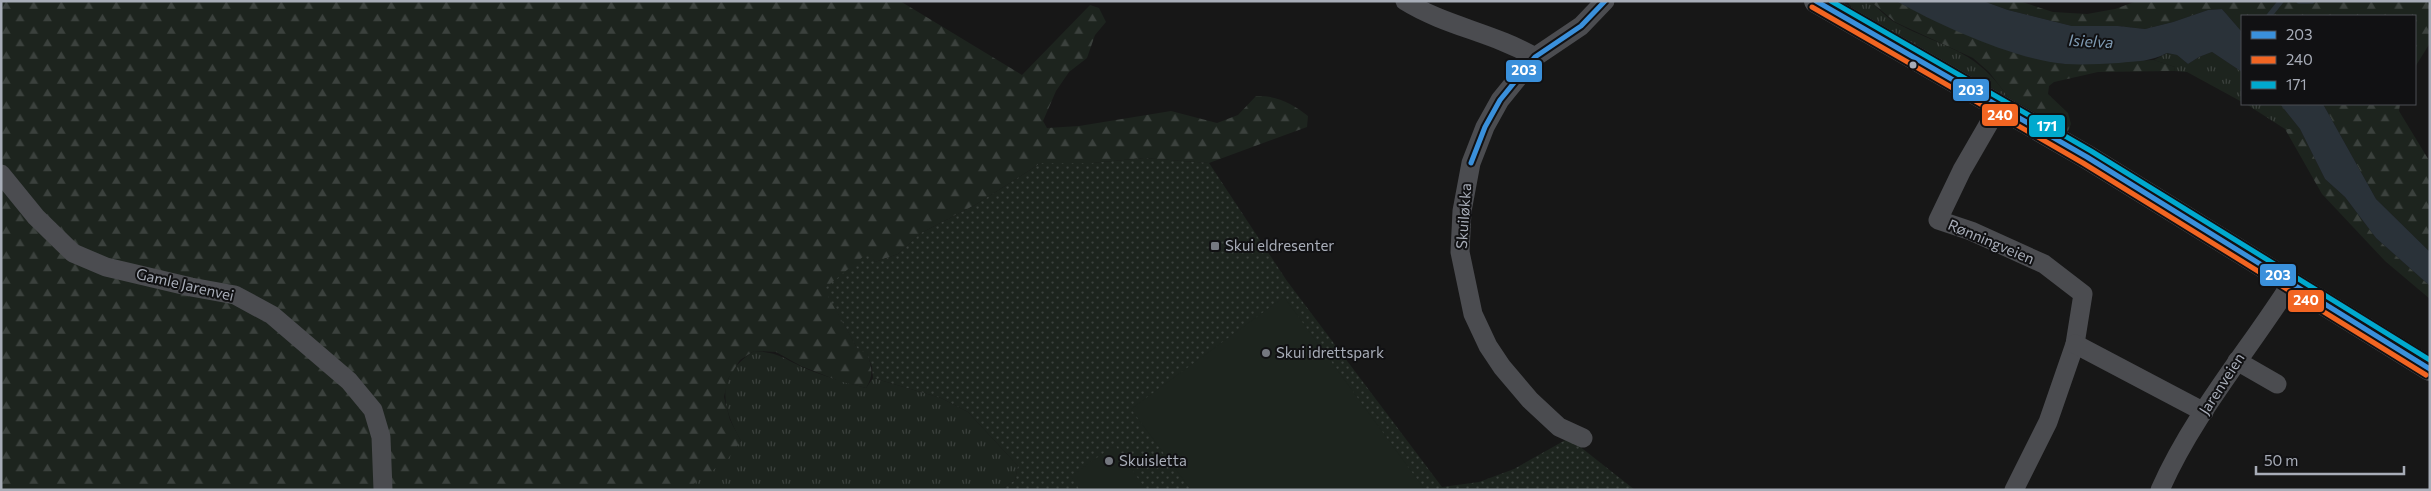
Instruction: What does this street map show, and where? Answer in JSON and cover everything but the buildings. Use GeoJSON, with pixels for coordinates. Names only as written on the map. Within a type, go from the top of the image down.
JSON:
{"type":"FeatureCollection","features":[{"type":"Feature","properties":{"kind":"main road"},"geometry":{"type":"LineString","coordinates":[[1816,1],[2087,156],[2430,369]]}},
{"type":"Feature","properties":{"kind":"street"},"geometry":{"type":"LineString","coordinates":[[1405,1],[1439,18],[1512,44],[1535,57]]}},
{"type":"Feature","properties":{"kind":"street","name":"Skuiløkka"},"geometry":{"type":"LineString","coordinates":[[1583,438],[1559,427],[1530,400],[1502,367],[1473,314],[1460,252],[1462,211],[1467,178],[1485,127],[1500,100],[1535,57],[1581,26],[1605,1]]}},
{"type":"Feature","properties":{"kind":"street","name":"Rønningveien"},"geometry":{"type":"LineString","coordinates":[[1999,106],[1962,170],[1938,220],[1971,230],[2044,264],[2083,294],[2075,344],[2048,422],[2014,490]]}},
{"type":"Feature","properties":{"kind":"street","name":"Gamle Jarenvei"},"geometry":{"type":"LineString","coordinates":[[1,174],[36,217],[73,254],[106,267],[191,288],[235,295],[272,315],[349,381],[373,410],[381,437],[382,490]]}},
{"type":"Feature","properties":{"kind":"street","name":"Jarenveien"},"geometry":{"type":"LineString","coordinates":[[2160,490],[2170,465],[2237,361],[2292,282]]}},
{"type":"Feature","properties":{"kind":"street"},"geometry":{"type":"LineString","coordinates":[[2075,344],[2204,412]]}},
{"type":"Feature","properties":{"kind":"street"},"geometry":{"type":"LineString","coordinates":[[2237,361],[2277,384]]}},
{"type":"Feature","properties":{"kind":"green space"},"geometry":{"type":"Polygon","coordinates":[[[1,1],[900,1],[1022,75],[1090,5],[1099,8],[1106,22],[1095,35],[1087,58],[1069,72],[1056,91],[1043,121],[1047,128],[1079,126],[1171,111],[1217,123],[1238,115],[1256,96],[1284,101],[1296,108],[1308,116],[1307,127],[1209,163],[1144,158],[1092,163],[1041,163],[975,205],[921,233],[898,254],[875,262],[869,252],[834,306],[857,348],[867,353],[871,371],[866,388],[839,381],[801,366],[776,352],[754,351],[740,360],[728,379],[724,397],[730,420],[741,441],[727,460],[685,490],[1,490],[1,1]]]}},
{"type":"Feature","properties":{"kind":"green space"},"geometry":{"type":"Polygon","coordinates":[[[1847,1],[1870,1],[1896,23],[1971,59],[1996,81],[2009,98],[1852,8],[1847,1]]]}},
{"type":"Feature","properties":{"kind":"green space"},"geometry":{"type":"Polygon","coordinates":[[[1870,1],[1896,1],[1974,38],[2036,58],[2064,64],[2154,60],[2175,67],[2174,71],[2098,72],[2054,82],[2049,86],[2048,94],[2068,113],[2071,124],[2068,131],[2009,98],[1989,72],[1973,58],[1895,22],[1870,1]]]}},
{"type":"Feature","properties":{"kind":"green space"},"geometry":{"type":"Polygon","coordinates":[[[1983,1],[2019,1],[2053,12],[2087,14],[2115,9],[2137,1],[2430,1],[2430,43],[2416,65],[2416,15],[2241,15],[2241,31],[2222,9],[2208,10],[2145,29],[2118,26],[2072,26],[2008,10],[1983,1]]]}},
{"type":"Feature","properties":{"kind":"green space"},"geometry":{"type":"Polygon","coordinates":[[[2212,52],[2241,71],[2241,101],[2187,72],[2174,71],[2175,67],[2154,60],[2167,53],[2177,55],[2188,64],[2212,52]]]}},
{"type":"Feature","properties":{"kind":"green space"},"geometry":{"type":"Polygon","coordinates":[[[2248,105],[2281,105],[2300,129],[2285,129],[2248,105]]]}},
{"type":"Feature","properties":{"kind":"green space"},"geometry":{"type":"Polygon","coordinates":[[[2324,105],[2400,105],[2399,111],[2430,162],[2430,252],[2376,199],[2324,105]]]}},
{"type":"Feature","properties":{"kind":"green space"},"geometry":{"type":"Polygon","coordinates":[[[2285,129],[2300,129],[2325,179],[2345,197],[2376,238],[2430,286],[2430,299],[2385,261],[2322,194],[2285,129]]]}},
{"type":"Feature","properties":{"kind":"green space"},"geometry":{"type":"Polygon","coordinates":[[[1144,158],[1209,163],[1287,281],[1442,487],[1479,482],[1514,469],[1569,438],[1635,490],[1001,490],[1015,480],[1018,466],[968,412],[941,398],[873,378],[872,367],[867,354],[857,348],[824,289],[870,251],[875,262],[898,254],[921,233],[975,205],[1041,163],[1092,163],[1144,158]]]}},
{"type":"Feature","properties":{"kind":"green space","name":"Skui idrettspark"},"geometry":{"type":"Polygon","coordinates":[[[1284,297],[1425,490],[1191,490],[1131,409],[1284,297]]]}},
{"type":"Feature","properties":{"kind":"green space"},"geometry":{"type":"Polygon","coordinates":[[[754,351],[775,354],[818,373],[866,388],[873,378],[941,398],[968,412],[1018,466],[1015,480],[1001,490],[685,490],[741,441],[729,415],[725,392],[727,381],[733,371],[741,361],[754,351]]]}},
{"type":"Feature","properties":{"kind":"green space","name":"Skuisletta"},"geometry":{"type":"Polygon","coordinates":[[[1115,445],[1146,490],[1080,490],[1071,476],[1115,445]]]}},
{"type":"Feature","properties":{"kind":"water","name":"Isielva"},"geometry":{"type":"Polygon","coordinates":[[[1896,1],[1983,1],[2008,10],[2072,26],[2118,26],[2145,29],[2208,10],[2222,9],[2241,31],[2241,71],[2212,52],[2188,64],[2177,55],[2167,53],[2149,60],[2119,63],[2065,64],[2045,61],[2023,56],[1978,40],[1934,21],[1896,1]]]}},
{"type":"Feature","properties":{"kind":"water"},"geometry":{"type":"Polygon","coordinates":[[[2281,105],[2324,105],[2376,199],[2430,252],[2430,286],[2376,238],[2345,197],[2325,179],[2300,129],[2281,105]]]}},
{"type":"Feature","properties":{"kind":"waterway"},"geometry":{"type":"LineString","coordinates":[[2270,15],[2281,1]]}},
{"type":"Feature","properties":{"kind":"waterway"},"geometry":{"type":"LineString","coordinates":[[2299,1],[2312,1]]}},
{"type":"Feature","properties":{"kind":"transit line","name":"203"},"geometry":{"type":"LineString","coordinates":[[1471,163],[1485,127],[1500,100],[1535,57],[1581,26],[1605,1]]}},
{"type":"Feature","properties":{"kind":"transit line","name":"203"},"geometry":{"type":"LineString","coordinates":[[1816,1],[2087,157],[2430,369]]}},
{"type":"Feature","properties":{"kind":"transit line","name":"171"},"geometry":{"type":"LineString","coordinates":[[1831,1],[2091,151],[2430,360]]}},
{"type":"Feature","properties":{"kind":"transit line","name":"240"},"geometry":{"type":"LineString","coordinates":[[1812,7],[2083,163],[2426,375]]}},
{"type":"Feature","properties":{"kind":"place","name":"Skui eldresenter"},"geometry":{"type":"Point","coordinates":[1215,246]}},
{"type":"Feature","properties":{"kind":"place","name":"Skui idrettspark"},"geometry":{"type":"Point","coordinates":[1266,353]}},
{"type":"Feature","properties":{"kind":"place","name":"Skuisletta"},"geometry":{"type":"Point","coordinates":[1109,461]}}]}
